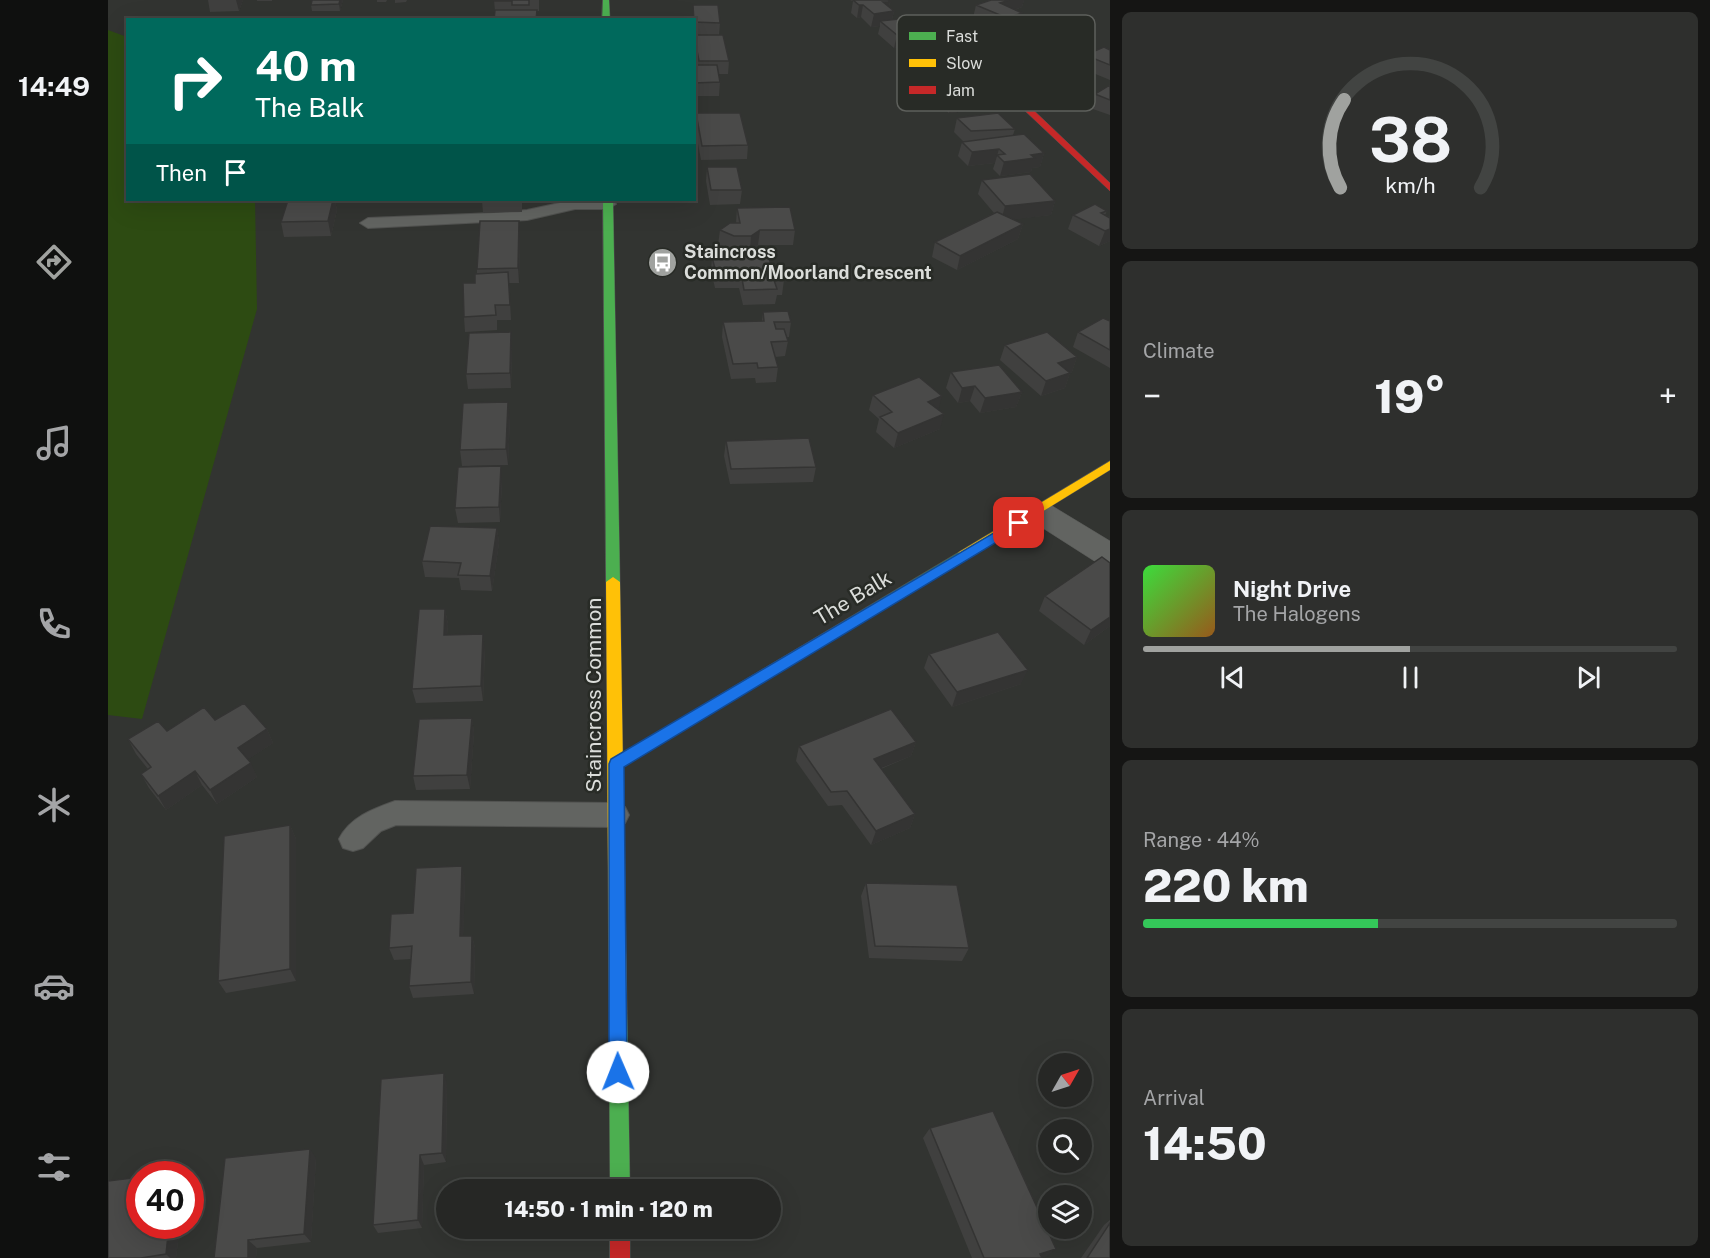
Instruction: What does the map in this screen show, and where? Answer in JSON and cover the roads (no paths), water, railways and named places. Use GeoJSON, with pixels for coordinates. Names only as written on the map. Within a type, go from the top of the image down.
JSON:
{"type":"FeatureCollection","features":[{"type":"Feature","properties":{"kind":"street"},"geometry":{"type":"LineString","coordinates":[[606,0],[606,18]]}},
{"type":"Feature","properties":{"kind":"street"},"geometry":{"type":"LineString","coordinates":[[1029,111],[1110,188]]}},
{"type":"Feature","properties":{"kind":"street","name":"Staincross Common"},"geometry":{"type":"LineString","coordinates":[[608,202],[620,1179]]}},
{"type":"Feature","properties":{"kind":"street","name":"The Balk"},"geometry":{"type":"LineString","coordinates":[[616,764],[1038,511],[1110,465]]}},
{"type":"Feature","properties":{"kind":"street"},"geometry":{"type":"LineString","coordinates":[[1038,511],[1110,556]]}},
{"type":"Feature","properties":{"kind":"street"},"geometry":{"type":"LineString","coordinates":[[620,1239],[620,1258]]}},
{"type":"Feature","properties":{"kind":"lane"},"geometry":{"type":"LineString","coordinates":[[368,223],[495,218],[527,215],[575,204],[608,202]]}},
{"type":"Feature","properties":{"kind":"lane"},"geometry":{"type":"LineString","coordinates":[[353,839],[371,823],[395,813],[615,815]]}},
{"type":"Feature","properties":{"kind":"place","name":"Staincross Common/Moorland Crescent"},"geometry":{"type":"Point","coordinates":[663,262]}}]}
